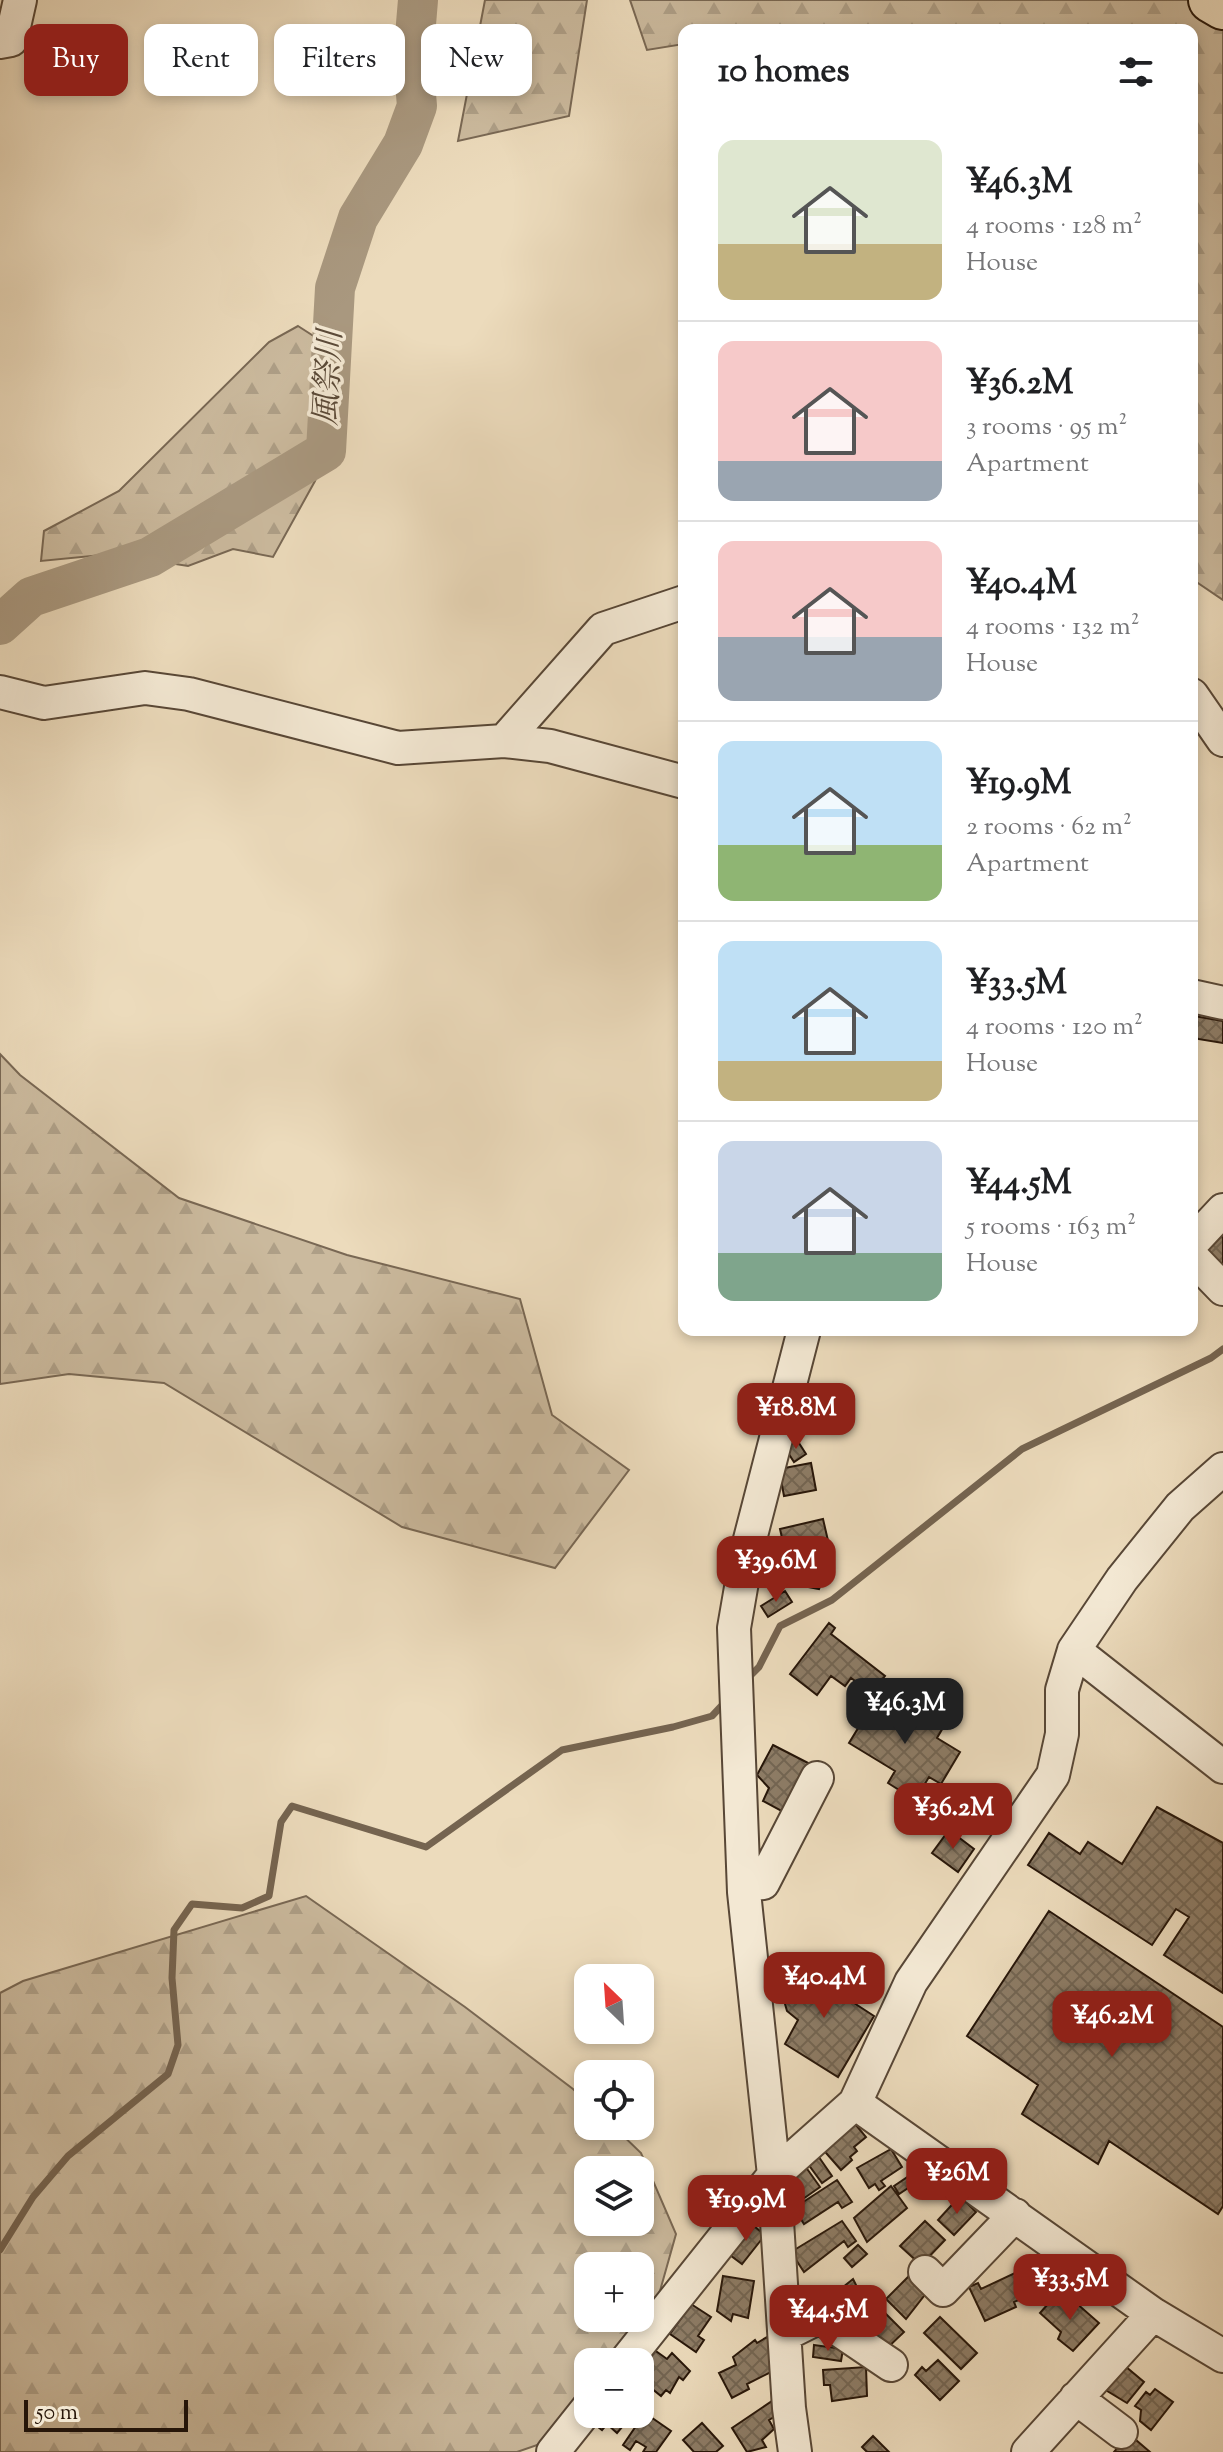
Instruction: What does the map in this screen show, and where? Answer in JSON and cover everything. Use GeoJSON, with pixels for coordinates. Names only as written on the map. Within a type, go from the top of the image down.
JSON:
{"type":"FeatureCollection","features":[{"type":"Feature","properties":{"kind":"highway"},"geometry":{"type":"LineString","coordinates":[[1211,0],[1223,7]]}},
{"type":"Feature","properties":{"kind":"street"},"geometry":{"type":"LineString","coordinates":[[0,42],[11,40],[20,0]]}},
{"type":"Feature","properties":{"kind":"street"},"geometry":{"type":"LineString","coordinates":[[504,741],[603,629],[678,604]]}},
{"type":"Feature","properties":{"kind":"street"},"geometry":{"type":"LineString","coordinates":[[0,692],[44,703],[145,688],[189,694],[398,748],[504,741],[550,746],[678,780]]}},
{"type":"Feature","properties":{"kind":"street"},"geometry":{"type":"LineString","coordinates":[[1198,704],[1223,740]]}},
{"type":"Feature","properties":{"kind":"street"},"geometry":{"type":"LineString","coordinates":[[1198,997],[1223,1003]]}},
{"type":"Feature","properties":{"kind":"street"},"geometry":{"type":"LineString","coordinates":[[1198,1237],[1223,1210]]}},
{"type":"Feature","properties":{"kind":"street"},"geometry":{"type":"LineString","coordinates":[[1198,1263],[1223,1289]]}},
{"type":"Feature","properties":{"kind":"street"},"geometry":{"type":"LineString","coordinates":[[795,2452],[789,2408],[774,2175],[744,1885],[734,1628],[763,1479],[802,1336]]}},
{"type":"Feature","properties":{"kind":"street"},"geometry":{"type":"LineString","coordinates":[[636,2348],[774,2175],[855,2103],[911,1982],[1053,1775],[1062,1734],[1062,1690],[1074,1650],[1122,1579],[1180,1507],[1223,1469]]}},
{"type":"Feature","properties":{"kind":"street"},"geometry":{"type":"LineString","coordinates":[[1074,1650],[1223,1767]]}},
{"type":"Feature","properties":{"kind":"street"},"geometry":{"type":"LineString","coordinates":[[744,1885],[763,1883],[817,1778]]}},
{"type":"Feature","properties":{"kind":"street"},"geometry":{"type":"LineString","coordinates":[[855,2103],[1153,2314],[1223,2356]]}},
{"type":"Feature","properties":{"kind":"street"},"geometry":{"type":"LineString","coordinates":[[925,2272],[943,2290],[1015,2215]]}},
{"type":"Feature","properties":{"kind":"street"},"geometry":{"type":"LineString","coordinates":[[1028,2452],[1153,2314]]}},
{"type":"Feature","properties":{"kind":"street"},"geometry":{"type":"LineString","coordinates":[[786,2334],[820,2317],[891,2365]]}},
{"type":"Feature","properties":{"kind":"street"},"geometry":{"type":"LineString","coordinates":[[1076,2398],[1121,2432]]}},
{"type":"Feature","properties":{"kind":"street"},"geometry":{"type":"LineString","coordinates":[[553,2452],[574,2426]]}},
{"type":"Feature","properties":{"kind":"green space"},"geometry":{"type":"Polygon","coordinates":[[[485,0],[587,0],[569,116],[458,141],[467,96],[532,96],[532,24],[480,24],[485,0]]]}},
{"type":"Feature","properties":{"kind":"green space"},"geometry":{"type":"Polygon","coordinates":[[[630,0],[1223,0],[1223,600],[1198,583],[1198,24],[678,24],[678,45],[647,50],[630,0]]]}},
{"type":"Feature","properties":{"kind":"green space"},"geometry":{"type":"Polygon","coordinates":[[[298,326],[315,337],[312,367],[343,411],[315,481],[273,557],[233,549],[188,566],[112,554],[41,561],[44,531],[119,491],[269,342],[298,326]]]}},
{"type":"Feature","properties":{"kind":"green space"},"geometry":{"type":"Polygon","coordinates":[[[0,1054],[20,1075],[179,1198],[347,1255],[520,1299],[552,1415],[629,1470],[555,1568],[402,1527],[164,1383],[69,1374],[0,1384],[0,1054]]]}},
{"type":"Feature","properties":{"kind":"green space"},"geometry":{"type":"Polygon","coordinates":[[[306,1896],[465,2007],[573,2089],[574,2140],[628,2140],[641,2153],[642,2156],[574,2156],[574,2236],[654,2236],[654,2183],[676,2234],[654,2312],[654,2252],[574,2252],[574,2332],[648,2332],[644,2348],[574,2348],[576,2428],[572,2433],[517,2452],[0,2452],[0,1993],[23,1981],[306,1896]]]}},
{"type":"Feature","properties":{"kind":"building"},"geometry":{"type":"Polygon","coordinates":[[[1198,1017],[1223,1021],[1223,1043],[1198,1039],[1198,1017]]]}},
{"type":"Feature","properties":{"kind":"building"},"geometry":{"type":"Polygon","coordinates":[[[1223,1234],[1223,1269],[1204,1253],[1223,1234]]]}},
{"type":"Feature","properties":{"kind":"building"},"geometry":{"type":"Polygon","coordinates":[[[797,1440],[806,1454],[794,1462],[785,1448],[797,1440]]]}},
{"type":"Feature","properties":{"kind":"building"},"geometry":{"type":"Polygon","coordinates":[[[811,1463],[816,1490],[784,1496],[779,1469],[811,1463]]]}},
{"type":"Feature","properties":{"kind":"building"},"geometry":{"type":"Polygon","coordinates":[[[823,1519],[829,1545],[804,1551],[806,1561],[788,1565],[780,1529],[823,1519]]]}},
{"type":"Feature","properties":{"kind":"building"},"geometry":{"type":"Polygon","coordinates":[[[813,1560],[828,1565],[819,1589],[803,1586],[813,1560]]]}},
{"type":"Feature","properties":{"kind":"building"},"geometry":{"type":"Polygon","coordinates":[[[785,1591],[792,1602],[768,1617],[761,1606],[785,1591]]]}},
{"type":"Feature","properties":{"kind":"building"},"geometry":{"type":"Polygon","coordinates":[[[829,1623],[835,1628],[831,1634],[885,1676],[871,1693],[851,1678],[845,1686],[831,1676],[817,1695],[790,1674],[829,1623]]]}},
{"type":"Feature","properties":{"kind":"building"},"geometry":{"type":"Polygon","coordinates":[[[881,1691],[889,1696],[886,1702],[914,1719],[919,1711],[944,1726],[937,1738],[960,1752],[941,1784],[929,1777],[915,1800],[888,1783],[895,1771],[849,1743],[881,1691]]]}},
{"type":"Feature","properties":{"kind":"building"},"geometry":{"type":"Polygon","coordinates":[[[773,1745],[812,1765],[787,1814],[763,1801],[769,1788],[757,1775],[773,1745]]]}},
{"type":"Feature","properties":{"kind":"building"},"geometry":{"type":"Polygon","coordinates":[[[1157,1807],[1223,1843],[1223,1993],[1164,1955],[1189,1917],[1176,1909],[1152,1945],[1028,1865],[1049,1833],[1080,1854],[1088,1842],[1122,1864],[1157,1807]]]}},
{"type":"Feature","properties":{"kind":"building"},"geometry":{"type":"Polygon","coordinates":[[[949,1830],[974,1849],[958,1872],[932,1853],[949,1830]]]}},
{"type":"Feature","properties":{"kind":"building"},"geometry":{"type":"Polygon","coordinates":[[[1049,1911],[1223,2027],[1223,2206],[1218,2214],[1109,2141],[1098,2164],[1022,2114],[1038,2085],[967,2036],[1049,1911]]]}},
{"type":"Feature","properties":{"kind":"building"},"geometry":{"type":"Polygon","coordinates":[[[800,1966],[858,1996],[854,2003],[874,2016],[838,2077],[785,2044],[798,2020],[787,2011],[781,1990],[800,1966]]]}},
{"type":"Feature","properties":{"kind":"building"},"geometry":{"type":"Polygon","coordinates":[[[851,2119],[866,2137],[854,2147],[857,2151],[850,2157],[852,2160],[841,2170],[820,2146],[851,2119]]]}},
{"type":"Feature","properties":{"kind":"building"},"geometry":{"type":"Polygon","coordinates":[[[891,2149],[902,2167],[881,2181],[885,2186],[879,2190],[875,2184],[869,2188],[857,2168],[891,2149]]]}},
{"type":"Feature","properties":{"kind":"building"},"geometry":{"type":"Polygon","coordinates":[[[814,2150],[832,2176],[822,2183],[803,2157],[814,2150]]]}},
{"type":"Feature","properties":{"kind":"building"},"geometry":{"type":"Polygon","coordinates":[[[805,2166],[820,2187],[803,2199],[787,2178],[805,2166]]]}},
{"type":"Feature","properties":{"kind":"building"},"geometry":{"type":"Polygon","coordinates":[[[909,2176],[914,2184],[899,2194],[894,2186],[909,2176]]]}},
{"type":"Feature","properties":{"kind":"building"},"geometry":{"type":"Polygon","coordinates":[[[837,2180],[852,2202],[842,2208],[838,2202],[804,2224],[794,2208],[837,2180]]]}},
{"type":"Feature","properties":{"kind":"building"},"geometry":{"type":"Polygon","coordinates":[[[891,2186],[907,2208],[867,2242],[854,2218],[891,2186]]]}},
{"type":"Feature","properties":{"kind":"building"},"geometry":{"type":"Polygon","coordinates":[[[960,2196],[976,2212],[954,2235],[938,2220],[960,2196]]]}},
{"type":"Feature","properties":{"kind":"building"},"geometry":{"type":"Polygon","coordinates":[[[842,2221],[856,2241],[848,2247],[844,2241],[804,2272],[791,2252],[842,2221]]]}},
{"type":"Feature","properties":{"kind":"building"},"geometry":{"type":"Polygon","coordinates":[[[925,2221],[945,2240],[921,2265],[900,2246],[925,2221]]]}},
{"type":"Feature","properties":{"kind":"building"},"geometry":{"type":"Polygon","coordinates":[[[749,2222],[765,2235],[742,2264],[726,2252],[749,2222]]]}},
{"type":"Feature","properties":{"kind":"building"},"geometry":{"type":"Polygon","coordinates":[[[858,2245],[867,2254],[852,2267],[844,2258],[858,2245]]]}},
{"type":"Feature","properties":{"kind":"building"},"geometry":{"type":"Polygon","coordinates":[[[1041,2257],[1058,2271],[1049,2283],[1033,2266],[1041,2257]]]}},
{"type":"Feature","properties":{"kind":"building"},"geometry":{"type":"Polygon","coordinates":[[[1017,2272],[1028,2296],[1014,2302],[1016,2307],[985,2321],[969,2287],[978,2283],[981,2289],[1017,2272]]]}},
{"type":"Feature","properties":{"kind":"building"},"geometry":{"type":"Polygon","coordinates":[[[1067,2274],[1082,2286],[1070,2301],[1055,2289],[1067,2274]]]}},
{"type":"Feature","properties":{"kind":"building"},"geometry":{"type":"Polygon","coordinates":[[[910,2275],[927,2292],[906,2319],[886,2299],[910,2275]]]}},
{"type":"Feature","properties":{"kind":"building"},"geometry":{"type":"Polygon","coordinates":[[[723,2276],[754,2281],[748,2318],[733,2314],[731,2321],[717,2311],[723,2276]]]}},
{"type":"Feature","properties":{"kind":"building"},"geometry":{"type":"Polygon","coordinates":[[[853,2279],[863,2299],[838,2315],[826,2301],[853,2279]]]}},
{"type":"Feature","properties":{"kind":"building"},"geometry":{"type":"Polygon","coordinates":[[[1056,2295],[1068,2307],[1074,2301],[1099,2323],[1073,2351],[1058,2339],[1061,2332],[1040,2313],[1056,2295]]]}},
{"type":"Feature","properties":{"kind":"building"},"geometry":{"type":"Polygon","coordinates":[[[691,2304],[711,2317],[698,2336],[704,2340],[696,2352],[670,2334],[691,2304]]]}},
{"type":"Feature","properties":{"kind":"building"},"geometry":{"type":"Polygon","coordinates":[[[885,2313],[904,2332],[885,2350],[867,2331],[885,2313]]]}},
{"type":"Feature","properties":{"kind":"building"},"geometry":{"type":"Polygon","coordinates":[[[940,2317],[977,2353],[961,2369],[924,2333],[940,2317]]]}},
{"type":"Feature","properties":{"kind":"building"},"geometry":{"type":"Polygon","coordinates":[[[767,2337],[777,2352],[775,2370],[747,2384],[749,2389],[732,2398],[719,2373],[736,2365],[733,2357],[755,2340],[757,2343],[767,2337]]]}},
{"type":"Feature","properties":{"kind":"building"},"geometry":{"type":"Polygon","coordinates":[[[814,2345],[843,2349],[841,2361],[813,2357],[814,2345]]]}},
{"type":"Feature","properties":{"kind":"building"},"geometry":{"type":"Polygon","coordinates":[[[654,2350],[667,2359],[672,2353],[690,2371],[683,2380],[679,2377],[670,2393],[666,2390],[661,2396],[654,2390],[654,2350]]]}},
{"type":"Feature","properties":{"kind":"building"},"geometry":{"type":"Polygon","coordinates":[[[938,2360],[959,2381],[940,2400],[915,2375],[922,2367],[926,2371],[938,2360]]]}},
{"type":"Feature","properties":{"kind":"building"},"geometry":{"type":"Polygon","coordinates":[[[1119,2361],[1144,2382],[1127,2403],[1099,2386],[1119,2361]]]}},
{"type":"Feature","properties":{"kind":"building"},"geometry":{"type":"Polygon","coordinates":[[[866,2367],[867,2396],[832,2401],[830,2385],[824,2385],[823,2370],[866,2367]]]}},
{"type":"Feature","properties":{"kind":"building"},"geometry":{"type":"Polygon","coordinates":[[[1155,2389],[1173,2402],[1151,2430],[1140,2421],[1141,2410],[1135,2406],[1146,2392],[1150,2395],[1155,2389]]]}},
{"type":"Feature","properties":{"kind":"building"},"geometry":{"type":"Polygon","coordinates":[[[772,2401],[779,2414],[769,2420],[774,2429],[762,2440],[766,2447],[747,2452],[732,2428],[772,2401]]]}},
{"type":"Feature","properties":{"kind":"building"},"geometry":{"type":"Polygon","coordinates":[[[654,2419],[671,2431],[656,2452],[643,2452],[646,2447],[636,2441],[630,2450],[623,2445],[635,2428],[654,2428],[654,2419]]]}},
{"type":"Feature","properties":{"kind":"building"},"geometry":{"type":"Polygon","coordinates":[[[702,2423],[723,2446],[716,2452],[694,2452],[683,2440],[702,2423]]]}},
{"type":"Feature","properties":{"kind":"building"},"geometry":{"type":"Polygon","coordinates":[[[1129,2434],[1150,2452],[1114,2452],[1129,2434]]]}},
{"type":"Feature","properties":{"kind":"building"},"geometry":{"type":"Polygon","coordinates":[[[873,2436],[889,2452],[867,2452],[862,2447],[873,2436]]]}},
{"type":"Feature","properties":{"kind":"waterway","name":"風祭川"},"geometry":{"type":"LineString","coordinates":[[0,625],[31,597],[150,557],[326,451],[335,288],[358,218],[403,144],[417,106],[413,60],[418,0]]}},
{"type":"Feature","properties":{"kind":"waterway"},"geometry":{"type":"LineString","coordinates":[[746,1680],[759,1667],[780,1626],[832,1600],[1022,1449],[1211,1358],[1223,1349]]}},
{"type":"Feature","properties":{"kind":"waterway"},"geometry":{"type":"LineString","coordinates":[[0,2250],[33,2197],[68,2156],[168,2074],[178,2045],[172,1978],[174,1930],[192,1904],[242,1908],[269,1896],[281,1822],[292,1806],[426,1847],[562,1750],[712,1716],[727,1700]]}}]}
